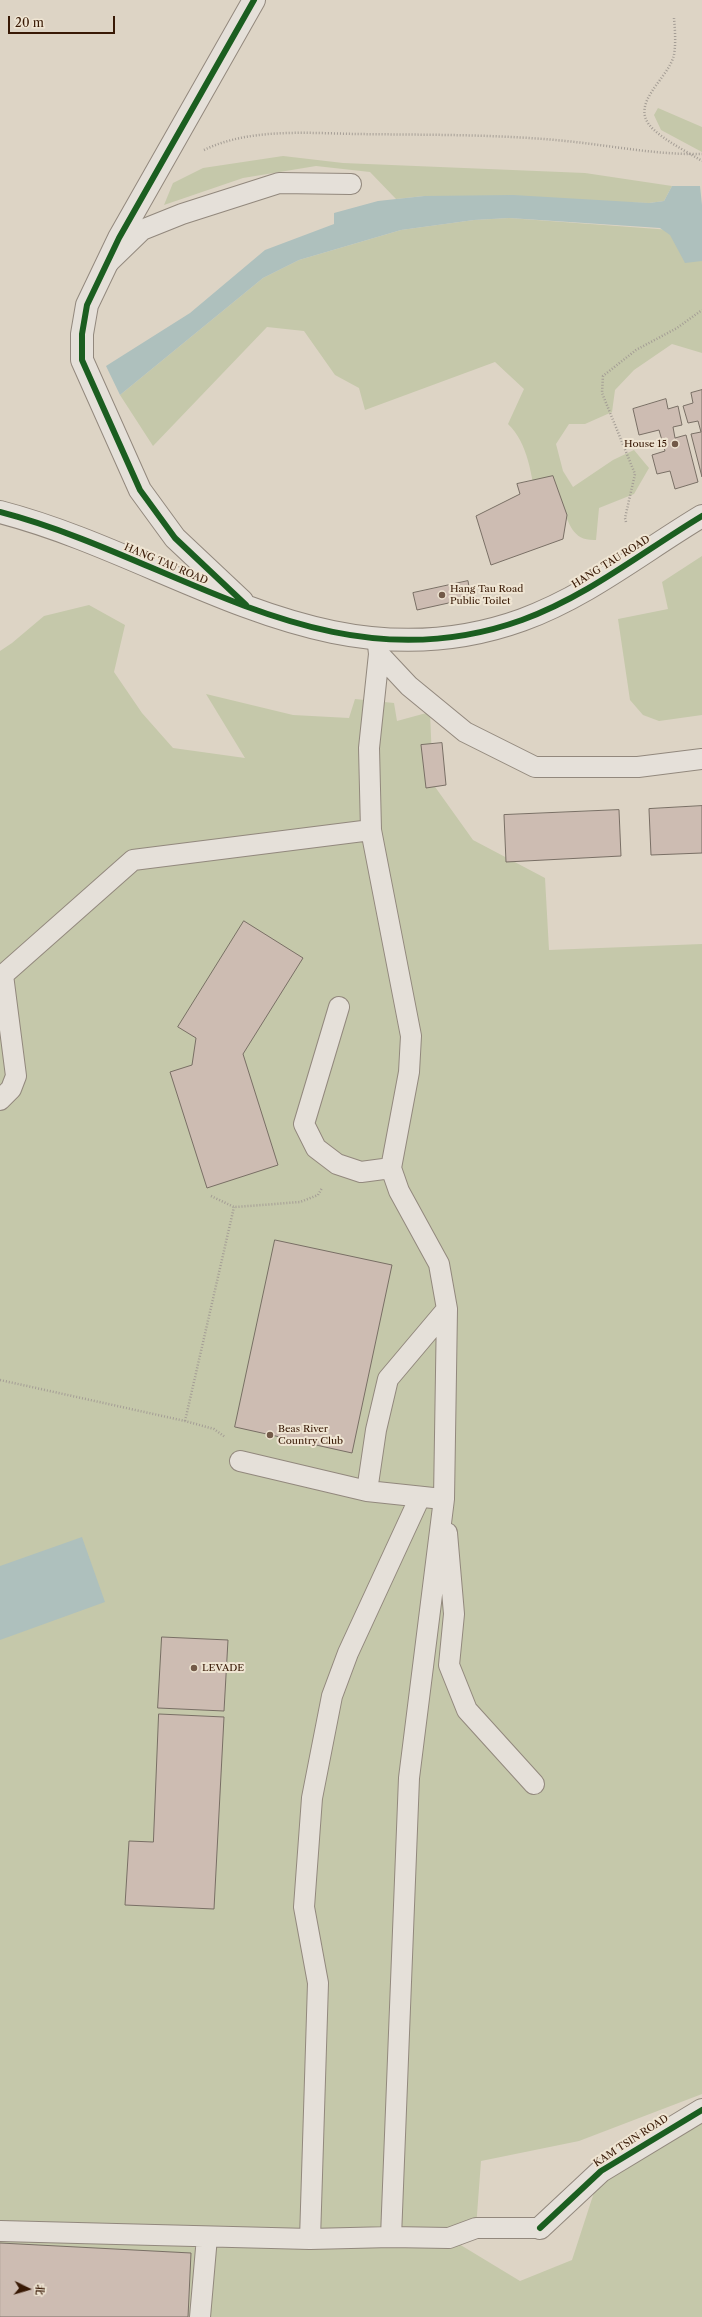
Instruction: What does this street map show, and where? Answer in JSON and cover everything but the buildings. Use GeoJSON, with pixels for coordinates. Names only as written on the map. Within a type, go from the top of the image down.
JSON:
{"type":"FeatureCollection","features":[{"type":"Feature","properties":{"kind":"street"},"geometry":{"type":"LineString","coordinates":[[248,608],[175,538],[140,490],[82,360],[82,334],[87,305],[119,238],[254,0]]}},
{"type":"Feature","properties":{"kind":"street","name":"HANG TAU ROAD"},"geometry":{"type":"LineString","coordinates":[[0,512],[35,521],[64,532],[248,608],[284,620],[340,634],[378,646],[432,641],[485,631],[522,620],[568,600],[604,580],[702,516]]}},
{"type":"Feature","properties":{"kind":"street","name":"KAM TSIN ROAD"},"geometry":{"type":"LineString","coordinates":[[540,2228],[601,2171],[702,2110]]}},
{"type":"Feature","properties":{"kind":"lane"},"geometry":{"type":"LineString","coordinates":[[106,265],[142,230],[182,214],[278,182],[350,184]]}},
{"type":"Feature","properties":{"kind":"lane"},"geometry":{"type":"LineString","coordinates":[[378,646],[408,686],[465,732],[535,767],[638,767],[702,759]]}},
{"type":"Feature","properties":{"kind":"lane"},"geometry":{"type":"LineString","coordinates":[[378,646],[369,748],[371,830],[411,1036],[409,1072],[391,1168],[399,1191],[439,1264],[447,1309],[444,1499],[454,1614],[449,1665],[467,1710],[534,1784]]}},
{"type":"Feature","properties":{"kind":"lane"},"geometry":{"type":"LineString","coordinates":[[0,1100],[11,1089],[16,1076],[2,977],[133,860],[371,830]]}},
{"type":"Feature","properties":{"kind":"lane"},"geometry":{"type":"LineString","coordinates":[[339,1007],[304,1124],[316,1148],[338,1164],[361,1172],[391,1168]]}},
{"type":"Feature","properties":{"kind":"lane"},"geometry":{"type":"LineString","coordinates":[[367,1491],[376,1430],[388,1379],[447,1309]]}},
{"type":"Feature","properties":{"kind":"lane"},"geometry":{"type":"LineString","coordinates":[[240,1461],[367,1491],[444,1499]]}},
{"type":"Feature","properties":{"kind":"lane"},"geometry":{"type":"LineString","coordinates":[[310,2239],[318,1983],[304,1907],[312,1798],[332,1696],[348,1653],[420,1497]]}},
{"type":"Feature","properties":{"kind":"lane"},"geometry":{"type":"LineString","coordinates":[[391,2237],[409,1778],[444,1499]]}},
{"type":"Feature","properties":{"kind":"lane"},"geometry":{"type":"LineString","coordinates":[[0,2231],[310,2239],[391,2237],[449,2238],[476,2228],[540,2228]]}},
{"type":"Feature","properties":{"kind":"lane"},"geometry":{"type":"LineString","coordinates":[[200,2317],[207,2237]]}},
{"type":"Feature","properties":{"kind":"path"},"geometry":{"type":"LineString","coordinates":[[674,18],[674,55],[668,70],[646,99],[644,110],[647,121],[653,129],[702,161]]}},
{"type":"Feature","properties":{"kind":"path"},"geometry":{"type":"LineString","coordinates":[[203,151],[216,144],[254,136],[306,133],[555,140],[672,154],[702,154]]}},
{"type":"Feature","properties":{"kind":"path"},"geometry":{"type":"LineString","coordinates":[[626,522],[625,518],[635,474],[602,393],[603,376],[636,350],[677,328],[702,310]]}},
{"type":"Feature","properties":{"kind":"path"},"geometry":{"type":"LineString","coordinates":[[211,1196],[234,1207],[300,1202],[318,1195],[338,1164]]}},
{"type":"Feature","properties":{"kind":"path"},"geometry":{"type":"LineString","coordinates":[[185,1421],[234,1207]]}},
{"type":"Feature","properties":{"kind":"path"},"geometry":{"type":"LineString","coordinates":[[0,1380],[185,1421],[214,1429],[224,1435],[240,1461]]}},
{"type":"Feature","properties":{"kind":"green space"},"geometry":{"type":"Polygon","coordinates":[[[658,108],[702,127],[702,152],[661,130],[654,115],[658,108]]]}},
{"type":"Feature","properties":{"kind":"green space"},"geometry":{"type":"Polygon","coordinates":[[[283,156],[343,163],[585,173],[672,186],[664,201],[649,203],[424,196],[396,199],[370,172],[316,166],[243,178],[164,205],[173,183],[203,168],[283,156]]]}},
{"type":"Feature","properties":{"kind":"green space"},"geometry":{"type":"Polygon","coordinates":[[[509,218],[671,230],[702,260],[702,353],[672,344],[634,370],[615,390],[612,412],[585,424],[569,424],[556,444],[563,471],[573,487],[613,460],[634,450],[649,468],[634,494],[599,508],[596,540],[582,538],[573,530],[561,505],[536,503],[531,471],[525,450],[515,432],[508,424],[524,389],[495,362],[365,410],[359,388],[335,375],[304,331],[267,327],[153,446],[120,395],[263,278],[299,260],[401,230],[474,220],[509,218]]]}},
{"type":"Feature","properties":{"kind":"green space"},"geometry":{"type":"Polygon","coordinates":[[[702,556],[702,715],[659,721],[643,715],[630,700],[618,619],[668,609],[662,582],[702,556]]]}},
{"type":"Feature","properties":{"kind":"green space","name":"Beas River Country Club"},"geometry":{"type":"Polygon","coordinates":[[[89,605],[125,625],[114,672],[142,713],[173,748],[245,758],[206,694],[293,715],[349,718],[355,699],[394,703],[397,721],[430,712],[433,784],[473,840],[545,878],[549,950],[702,944],[702,2094],[579,2141],[481,2161],[476,2228],[449,2238],[520,2281],[572,2260],[601,2171],[702,2117],[702,2317],[0,2317],[0,651],[12,643],[44,616],[89,605]]]}},
{"type":"Feature","properties":{"kind":"shaded area"},"geometry":{"type":"Polygon","coordinates":[[[672,186],[700,186],[702,205],[702,261],[685,263],[670,235],[660,228],[509,218],[474,220],[401,230],[299,260],[263,278],[120,395],[106,366],[190,313],[265,250],[334,224],[334,213],[378,201],[424,196],[513,195],[649,203],[664,201],[672,186]]]}},
{"type":"Feature","properties":{"kind":"shaded area"},"geometry":{"type":"Polygon","coordinates":[[[82,1537],[105,1602],[0,1640],[0,1566],[82,1537]]]}},
{"type":"Feature","properties":{"kind":"cycle path"},"geometry":{"type":"LineString","coordinates":[[246,605],[175,538],[140,490],[82,360],[82,334],[87,305],[119,238],[254,0]]}},
{"type":"Feature","properties":{"kind":"cycle path"},"geometry":{"type":"LineString","coordinates":[[0,512],[65,533],[255,610],[318,629],[383,639],[451,637],[522,620],[570,599],[702,516]]}},
{"type":"Feature","properties":{"kind":"cycle path"},"geometry":{"type":"LineString","coordinates":[[540,2228],[601,2171],[702,2110]]}},
{"type":"Feature","properties":{"kind":"place","name":"House 15"},"geometry":{"type":"Point","coordinates":[675,444]}},
{"type":"Feature","properties":{"kind":"place","name":"Hang Tau Road Public Toilet"},"geometry":{"type":"Point","coordinates":[442,595]}},
{"type":"Feature","properties":{"kind":"place","name":"Beas River Country Club"},"geometry":{"type":"Point","coordinates":[270,1435]}},
{"type":"Feature","properties":{"kind":"place","name":"LEVADE"},"geometry":{"type":"Point","coordinates":[194,1668]}}]}
